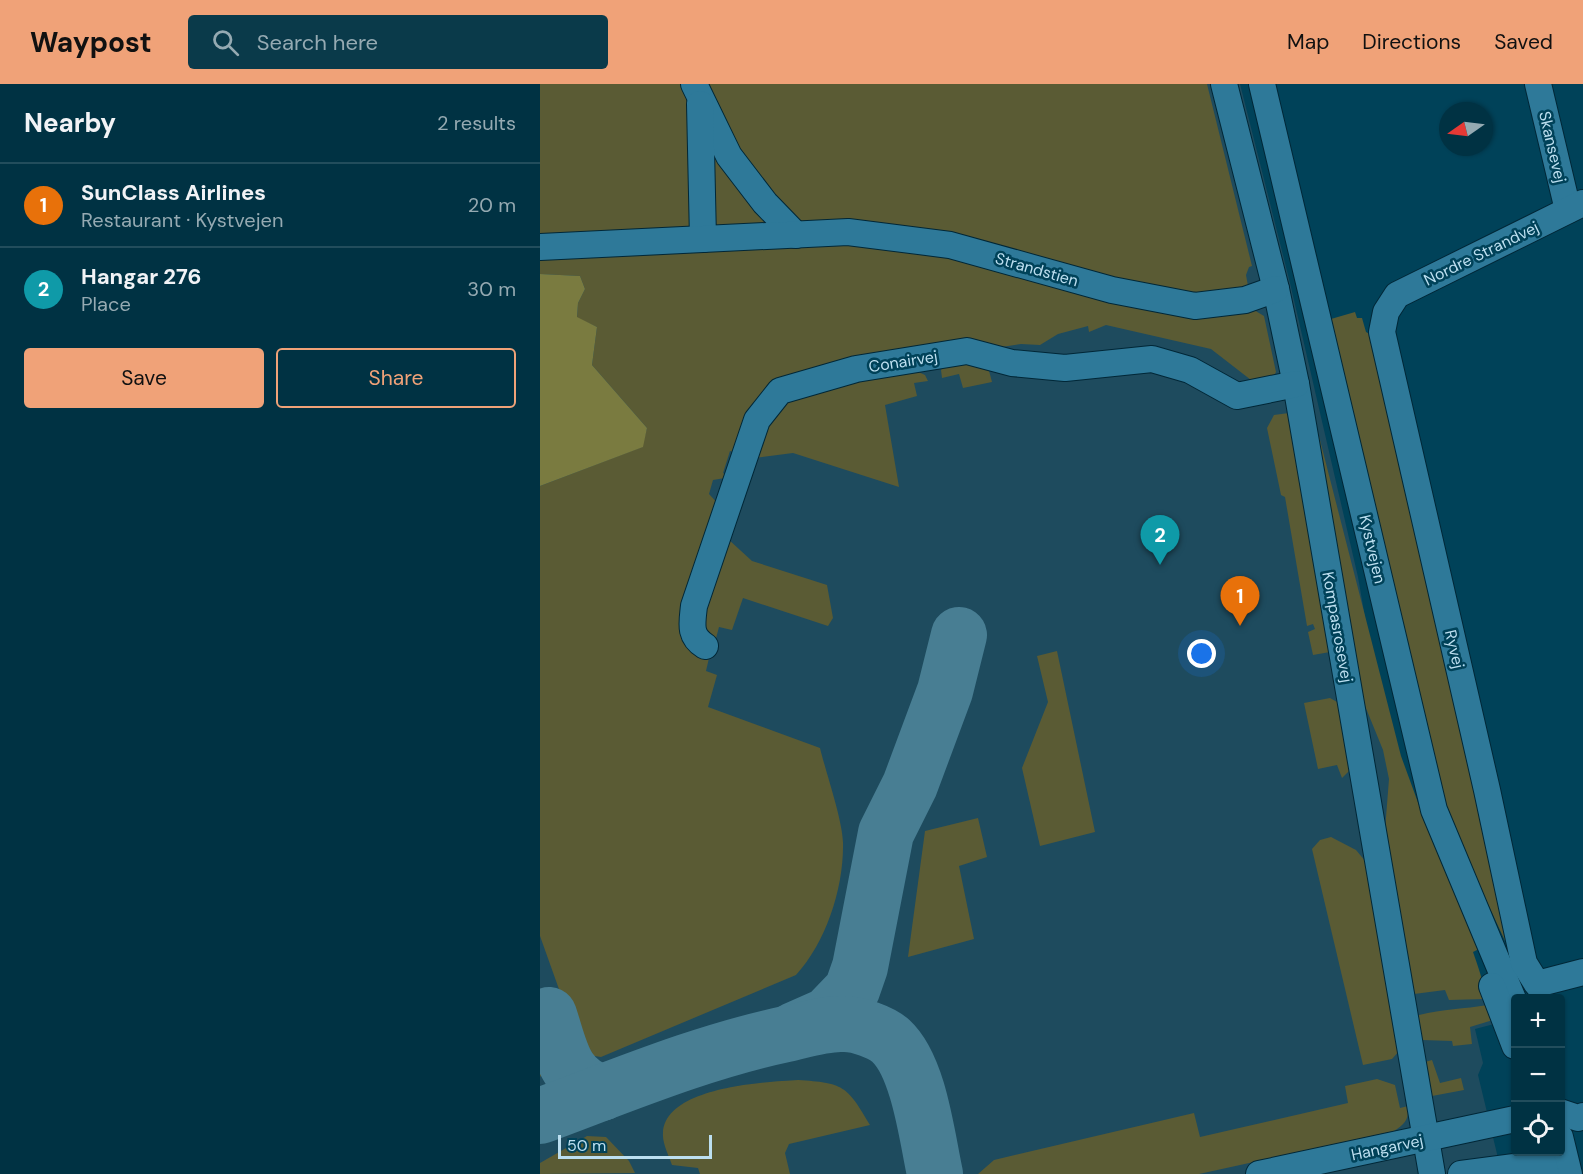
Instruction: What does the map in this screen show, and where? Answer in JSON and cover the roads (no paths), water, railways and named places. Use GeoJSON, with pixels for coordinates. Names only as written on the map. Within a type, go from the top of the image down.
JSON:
{"type":"FeatureCollection","features":[{"type":"Feature","properties":{"kind":"street","name":"Kompasrosevej"},"geometry":{"type":"LineString","coordinates":[[1224,84],[1276,289],[1296,384],[1432,1174]]}},
{"type":"Feature","properties":{"kind":"street","name":"Kystvejen"},"geometry":{"type":"LineString","coordinates":[[1262,84],[1434,810],[1511,994]]}},
{"type":"Feature","properties":{"kind":"street","name":"Skansevej"},"geometry":{"type":"LineString","coordinates":[[1538,84],[1576,206]]}},
{"type":"Feature","properties":{"kind":"street"},"geometry":{"type":"LineString","coordinates":[[697,90],[729,156],[765,203],[796,235]]}},
{"type":"Feature","properties":{"kind":"street"},"geometry":{"type":"LineString","coordinates":[[697,90],[703,239]]}},
{"type":"Feature","properties":{"kind":"street","name":"Nordre Strandvej"},"geometry":{"type":"LineString","coordinates":[[1386,312],[1397,295],[1576,206]]}},
{"type":"Feature","properties":{"kind":"street","name":"Strandstien"},"geometry":{"type":"LineString","coordinates":[[540,247],[848,232],[950,245],[1112,290],[1195,306],[1245,300],[1276,289]]}},
{"type":"Feature","properties":{"kind":"street","name":"Ryvej"},"geometry":{"type":"LineString","coordinates":[[1386,312],[1382,332],[1485,781],[1524,963],[1537,984],[1583,972]]}},
{"type":"Feature","properties":{"kind":"street","name":"Conairvej"},"geometry":{"type":"LineString","coordinates":[[705,646],[697,641],[692,630],[694,606],[757,420],[780,391],[856,369],[967,351],[1012,363],[1065,368],[1152,359],[1190,370],[1237,396],[1296,384]]}},
{"type":"Feature","properties":{"kind":"street"},"geometry":{"type":"LineString","coordinates":[[1492,946],[1482,960],[1511,1036]]}},
{"type":"Feature","properties":{"kind":"street","name":"Hangarvej"},"geometry":{"type":"LineString","coordinates":[[1259,1174],[1511,1120]]}},
{"type":"Feature","properties":{"kind":"street"},"geometry":{"type":"LineString","coordinates":[[1565,1156],[1569,1174]]}},
{"type":"Feature","properties":{"kind":"street"},"geometry":{"type":"LineString","coordinates":[[1461,1174],[1543,1163],[1546,1174]]}},
{"type":"Feature","properties":{"kind":"place","name":"Hangar 276"},"geometry":{"type":"Point","coordinates":[1160,565]}},
{"type":"Feature","properties":{"kind":"place","name":"SunClass Airlines"},"geometry":{"type":"Point","coordinates":[1240,626]}}]}
